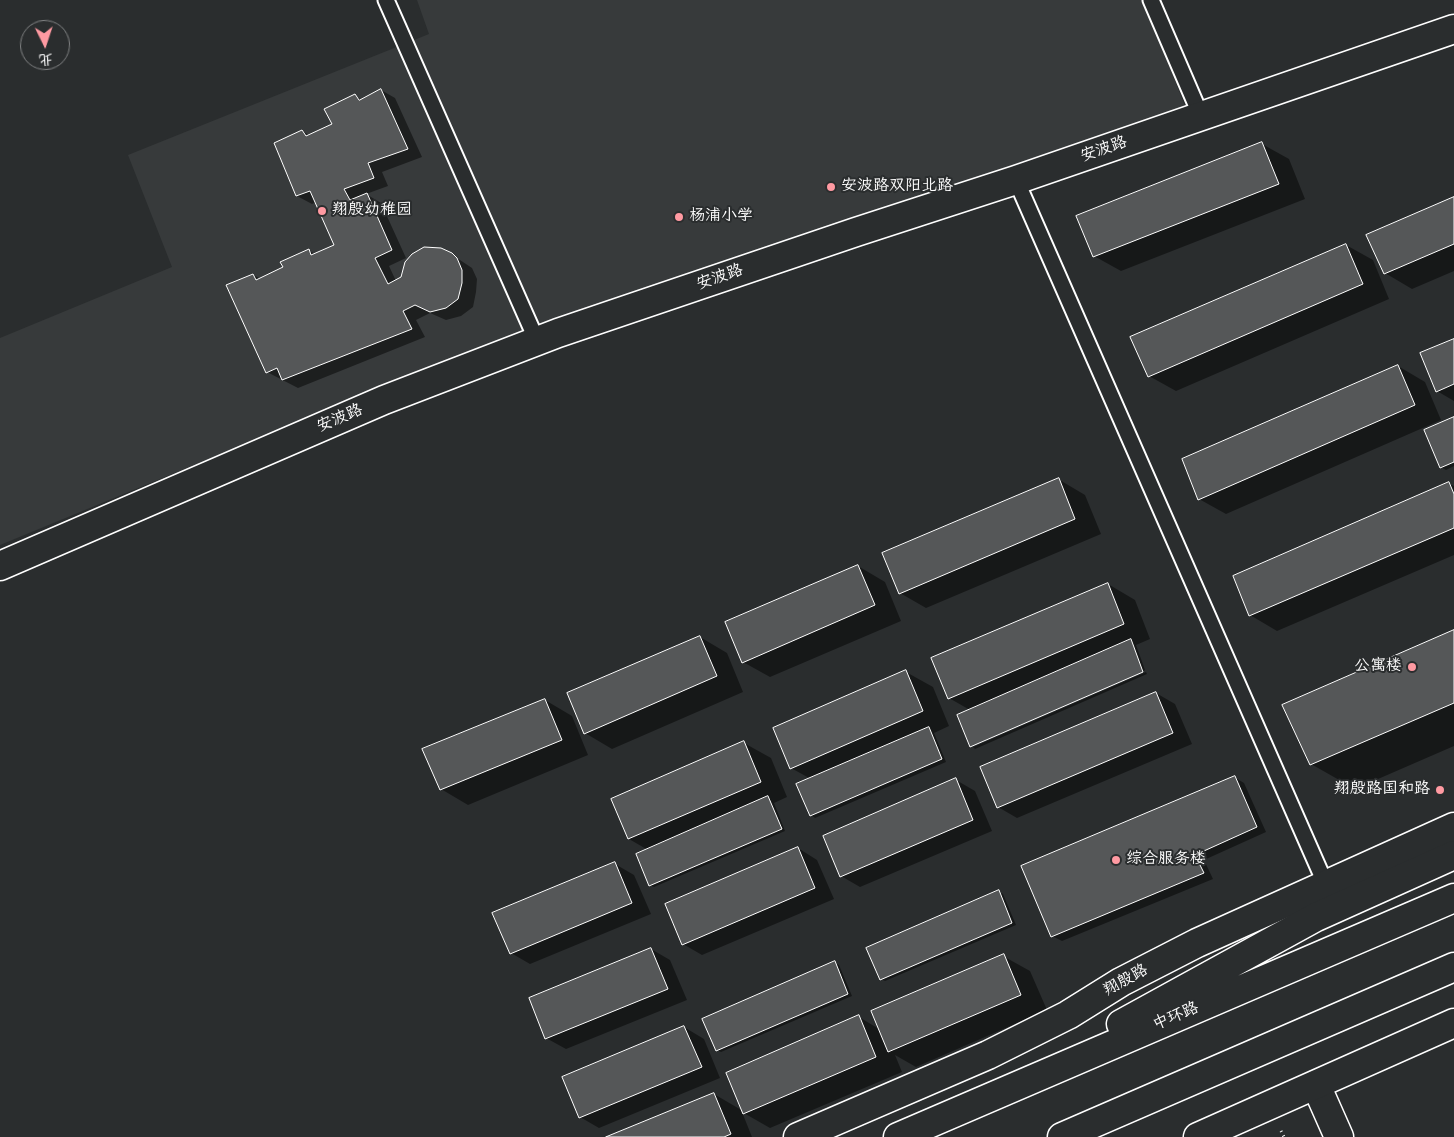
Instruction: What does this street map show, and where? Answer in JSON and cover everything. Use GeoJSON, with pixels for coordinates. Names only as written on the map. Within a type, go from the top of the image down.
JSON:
{"type":"FeatureCollection","features":[{"type":"Feature","properties":{"kind":"main road","name":"安波路"},"geometry":{"type":"LineString","coordinates":[[0,566],[384,400],[537,341],[1454,30]]}},
{"type":"Feature","properties":{"kind":"main road","name":"翔殷路"},"geometry":{"type":"LineString","coordinates":[[798,1137],[988,1055],[1068,1015],[1121,982],[1197,943],[1454,827]]}},
{"type":"Feature","properties":{"kind":"main road"},"geometry":{"type":"LineString","coordinates":[[978,1102],[1316,917],[1454,855]]}},
{"type":"Feature","properties":{"kind":"main road","name":"中环路"},"geometry":{"type":"LineString","coordinates":[[898,1137],[1454,898]]}},
{"type":"Feature","properties":{"kind":"main road"},"geometry":{"type":"LineString","coordinates":[[1062,1137],[1454,967]]}},
{"type":"Feature","properties":{"kind":"main road"},"geometry":{"type":"LineString","coordinates":[[1198,1137],[1454,1022]]}},
{"type":"Feature","properties":{"kind":"main road"},"geometry":{"type":"LineString","coordinates":[[1316,1085],[1339,1137]]}},
{"type":"Feature","properties":{"kind":"lane"},"geometry":{"type":"LineString","coordinates":[[386,0],[537,341]]}},
{"type":"Feature","properties":{"kind":"lane"},"geometry":{"type":"LineString","coordinates":[[1152,0],[1201,116]]}},
{"type":"Feature","properties":{"kind":"lane"},"geometry":{"type":"LineString","coordinates":[[1016,180],[1326,885]]}},
{"type":"Feature","properties":{"kind":"shaded area"},"geometry":{"type":"Polygon","coordinates":[[[417,0],[1143,0],[1185,106],[537,328],[245,444],[0,545],[0,338],[172,267],[128,155],[429,34],[417,0]]]}},
{"type":"Feature","properties":{"kind":"building"},"geometry":{"type":"Polygon","coordinates":[[[381,89],[408,149],[368,163],[374,178],[344,189],[350,200],[367,193],[392,250],[375,258],[388,284],[401,277],[405,262],[412,254],[424,247],[441,248],[452,253],[457,258],[462,270],[462,283],[458,299],[446,308],[430,312],[415,305],[403,311],[412,329],[282,380],[277,368],[266,373],[226,285],[253,274],[256,280],[283,267],[280,262],[309,249],[311,255],[334,245],[310,191],[296,196],[274,143],[302,130],[306,136],[332,124],[324,109],[355,94],[359,100],[381,89]]]}},
{"type":"Feature","properties":{"kind":"building"},"geometry":{"type":"Polygon","coordinates":[[[1262,142],[1279,184],[1093,257],[1076,216],[1262,142]]]}},
{"type":"Feature","properties":{"kind":"building"},"geometry":{"type":"Polygon","coordinates":[[[1454,197],[1454,244],[1384,274],[1366,235],[1454,197]]]}},
{"type":"Feature","properties":{"kind":"building"},"geometry":{"type":"Polygon","coordinates":[[[1346,244],[1363,284],[1148,377],[1130,337],[1346,244]]]}},
{"type":"Feature","properties":{"kind":"building"},"geometry":{"type":"Polygon","coordinates":[[[1454,339],[1454,384],[1436,392],[1420,353],[1454,339]]]}},
{"type":"Feature","properties":{"kind":"building"},"geometry":{"type":"Polygon","coordinates":[[[1398,365],[1415,405],[1198,500],[1182,459],[1398,365]]]}},
{"type":"Feature","properties":{"kind":"building"},"geometry":{"type":"Polygon","coordinates":[[[1454,417],[1454,462],[1440,468],[1424,430],[1454,417]]]}},
{"type":"Feature","properties":{"kind":"building"},"geometry":{"type":"Polygon","coordinates":[[[1059,478],[1075,519],[899,594],[882,553],[1059,478]]]}},
{"type":"Feature","properties":{"kind":"building"},"geometry":{"type":"Polygon","coordinates":[[[1449,482],[1454,494],[1454,528],[1249,616],[1233,576],[1449,482]]]}},
{"type":"Feature","properties":{"kind":"building"},"geometry":{"type":"Polygon","coordinates":[[[858,565],[875,605],[742,663],[725,622],[858,565]]]}},
{"type":"Feature","properties":{"kind":"building"},"geometry":{"type":"Polygon","coordinates":[[[1108,583],[1124,624],[948,699],[931,658],[1108,583]]]}},
{"type":"Feature","properties":{"kind":"building","name":"公寓楼"},"geometry":{"type":"Polygon","coordinates":[[[1454,630],[1454,703],[1310,765],[1282,705],[1454,630]]]}},
{"type":"Feature","properties":{"kind":"building"},"geometry":{"type":"Polygon","coordinates":[[[700,636],[717,676],[584,734],[567,693],[700,636]]]}},
{"type":"Feature","properties":{"kind":"building"},"geometry":{"type":"Polygon","coordinates":[[[1131,639],[1143,672],[970,747],[957,715],[1131,639]]]}},
{"type":"Feature","properties":{"kind":"building"},"geometry":{"type":"Polygon","coordinates":[[[906,670],[923,711],[790,769],[773,728],[906,670]]]}},
{"type":"Feature","properties":{"kind":"building"},"geometry":{"type":"Polygon","coordinates":[[[1156,692],[1173,733],[997,808],[980,767],[1156,692]]]}},
{"type":"Feature","properties":{"kind":"building"},"geometry":{"type":"Polygon","coordinates":[[[545,699],[562,740],[440,790],[422,749],[545,699]]]}},
{"type":"Feature","properties":{"kind":"building"},"geometry":{"type":"Polygon","coordinates":[[[929,727],[942,759],[810,816],[796,784],[929,727]]]}},
{"type":"Feature","properties":{"kind":"building"},"geometry":{"type":"Polygon","coordinates":[[[744,741],[761,782],[628,839],[611,799],[744,741]]]}},
{"type":"Feature","properties":{"kind":"building","name":"综合服务楼"},"geometry":{"type":"Polygon","coordinates":[[[1235,776],[1257,827],[1195,855],[1204,873],[1051,937],[1021,866],[1235,776]]]}},
{"type":"Feature","properties":{"kind":"building"},"geometry":{"type":"Polygon","coordinates":[[[956,778],[973,820],[840,877],[823,836],[956,778]]]}},
{"type":"Feature","properties":{"kind":"building"},"geometry":{"type":"Polygon","coordinates":[[[768,796],[782,829],[649,886],[636,854],[768,796]]]}},
{"type":"Feature","properties":{"kind":"building"},"geometry":{"type":"Polygon","coordinates":[[[798,847],[815,888],[682,945],[665,904],[798,847]]]}},
{"type":"Feature","properties":{"kind":"building"},"geometry":{"type":"Polygon","coordinates":[[[615,862],[632,903],[510,954],[492,913],[615,862]]]}},
{"type":"Feature","properties":{"kind":"building"},"geometry":{"type":"Polygon","coordinates":[[[999,890],[1012,923],[880,980],[866,948],[999,890]]]}},
{"type":"Feature","properties":{"kind":"building"},"geometry":{"type":"Polygon","coordinates":[[[651,948],[668,989],[545,1039],[529,998],[651,948]]]}},
{"type":"Feature","properties":{"kind":"building"},"geometry":{"type":"Polygon","coordinates":[[[1004,954],[1021,995],[888,1052],[871,1011],[1004,954]]]}},
{"type":"Feature","properties":{"kind":"building"},"geometry":{"type":"Polygon","coordinates":[[[835,961],[848,994],[716,1051],[702,1019],[835,961]]]}},
{"type":"Feature","properties":{"kind":"building"},"geometry":{"type":"Polygon","coordinates":[[[859,1015],[876,1057],[743,1114],[726,1073],[859,1015]]]}},
{"type":"Feature","properties":{"kind":"building"},"geometry":{"type":"Polygon","coordinates":[[[684,1026],[702,1067],[579,1118],[562,1077],[684,1026]]]}},
{"type":"Feature","properties":{"kind":"building"},"geometry":{"type":"Polygon","coordinates":[[[714,1093],[731,1134],[724,1137],[606,1137],[714,1093]]]}},
{"type":"Feature","properties":{"kind":"place","name":"安波路双阳北路"},"geometry":{"type":"Point","coordinates":[831,187]}},
{"type":"Feature","properties":{"kind":"place","name":"翔殷幼稚园"},"geometry":{"type":"Point","coordinates":[322,211]}},
{"type":"Feature","properties":{"kind":"place","name":"杨浦小学"},"geometry":{"type":"Point","coordinates":[679,217]}},
{"type":"Feature","properties":{"kind":"place","name":"公寓楼"},"geometry":{"type":"Point","coordinates":[1412,667]}},
{"type":"Feature","properties":{"kind":"place","name":"翔殷路国和路"},"geometry":{"type":"Point","coordinates":[1440,790]}},
{"type":"Feature","properties":{"kind":"place","name":"综合服务楼"},"geometry":{"type":"Point","coordinates":[1116,860]}}]}
